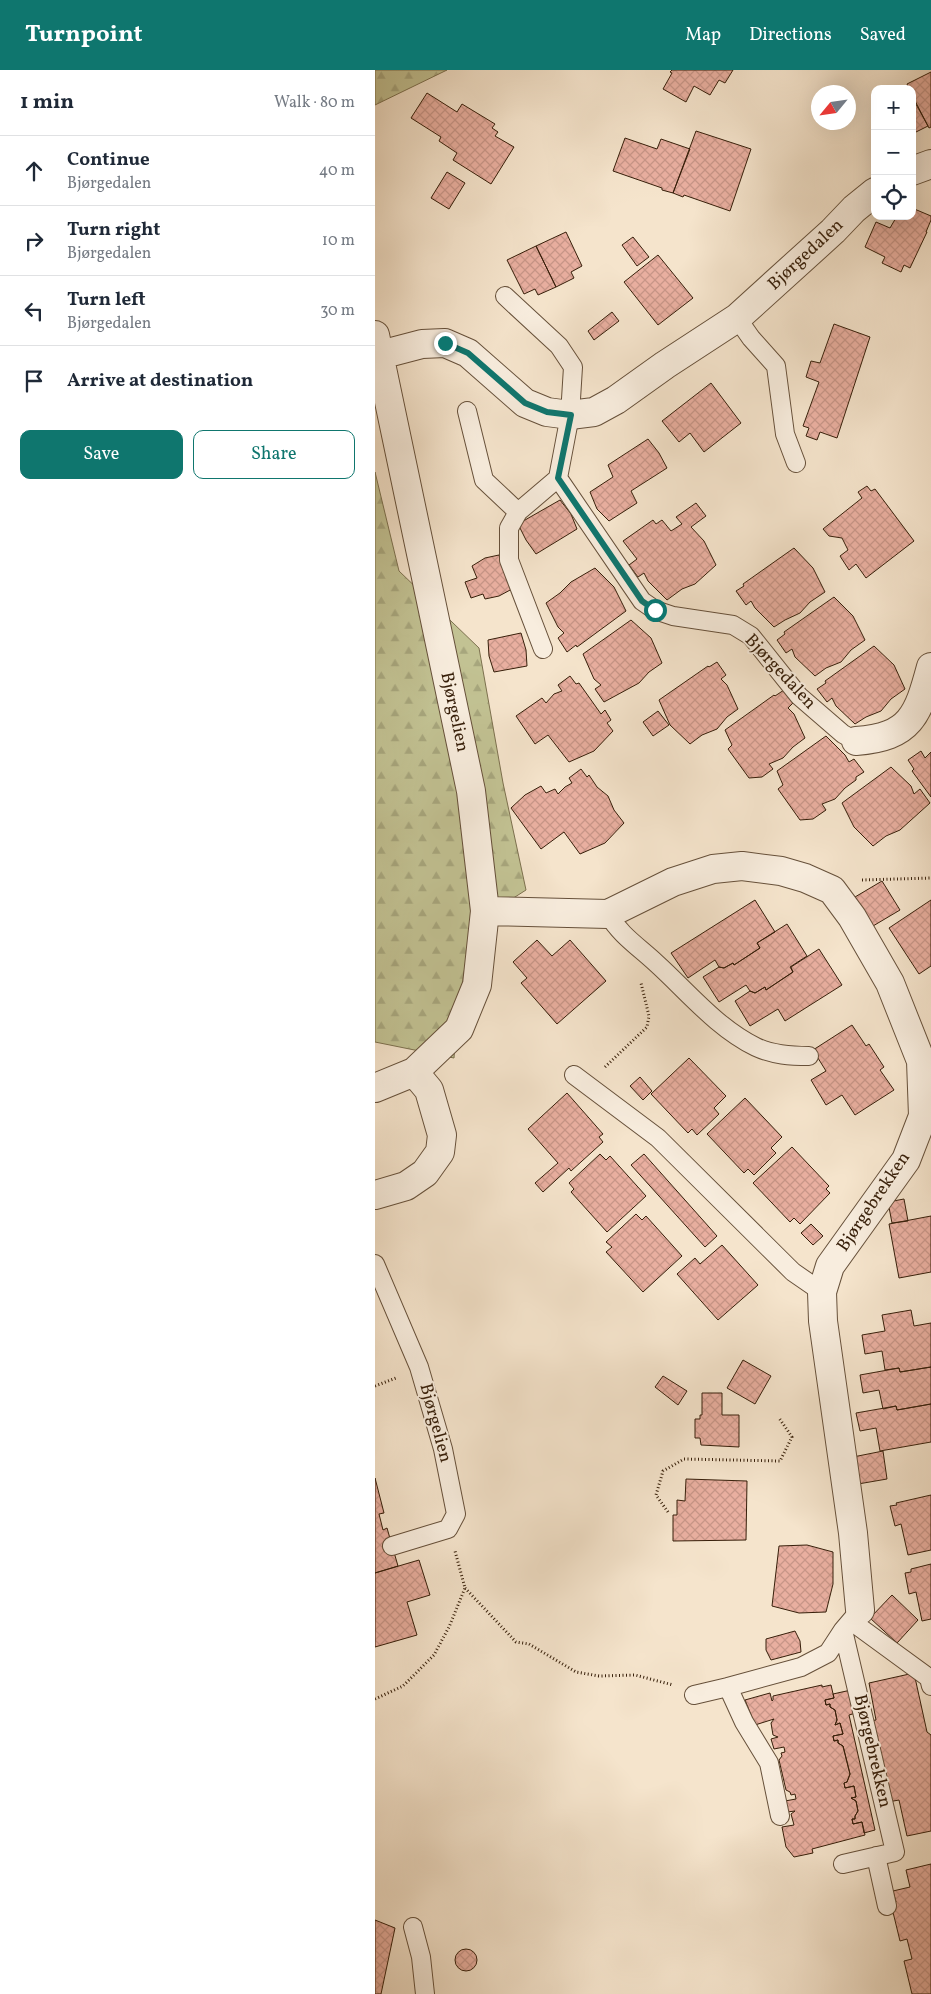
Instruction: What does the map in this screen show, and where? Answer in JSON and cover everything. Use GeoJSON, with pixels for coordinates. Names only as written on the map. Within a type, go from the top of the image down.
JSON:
{"type":"FeatureCollection","features":[{"type":"Feature","properties":{"kind":"street"},"geometry":{"type":"LineString","coordinates":[[916,170],[931,164]]}},
{"type":"Feature","properties":{"kind":"street","name":"Bjørgedalen"},"geometry":{"type":"LineString","coordinates":[[378,345],[445,343],[468,353],[525,403],[547,412],[571,415],[594,412],[617,400],[665,365],[737,318],[871,195]]}},
{"type":"Feature","properties":{"kind":"street","name":"Bjørgelien"},"geometry":{"type":"LineString","coordinates":[[375,1088],[414,1072],[459,1029],[477,985],[485,911],[471,792],[378,345]]}},
{"type":"Feature","properties":{"kind":"street","name":"Bjørgedalen"},"geometry":{"type":"LineString","coordinates":[[856,740],[875,739],[899,731],[916,712],[925,692],[931,667]]}},
{"type":"Feature","properties":{"kind":"street","name":"Bjørgebrekken"},"geometry":{"type":"LineString","coordinates":[[485,911],[608,914],[673,882],[713,869],[742,866],[781,871],[805,878],[832,890],[852,917],[890,983],[921,1061],[927,1125],[906,1160],[830,1266],[822,1292],[823,1321],[853,1533],[852,1620]]}},
{"type":"Feature","properties":{"kind":"street"},"geometry":{"type":"LineString","coordinates":[[375,1195],[405,1186],[425,1174],[440,1152],[442,1136],[429,1090],[414,1072]]}},
{"type":"Feature","properties":{"kind":"lane"},"geometry":{"type":"LineString","coordinates":[[505,296],[559,346],[573,367],[571,415],[558,478],[517,512],[509,528],[509,560],[543,649]]}},
{"type":"Feature","properties":{"kind":"lane"},"geometry":{"type":"LineString","coordinates":[[737,318],[751,338],[776,366],[785,434],[796,462]]}},
{"type":"Feature","properties":{"kind":"lane"},"geometry":{"type":"LineString","coordinates":[[467,411],[484,480],[517,512]]}},
{"type":"Feature","properties":{"kind":"lane","name":"Bjørgedalen"},"geometry":{"type":"LineString","coordinates":[[558,478],[642,601],[655,610],[673,616],[733,625],[751,636],[799,696],[843,734],[856,740]]}},
{"type":"Feature","properties":{"kind":"lane"},"geometry":{"type":"LineString","coordinates":[[608,914],[616,929],[656,963],[727,1030],[757,1048],[788,1056],[809,1056]]}},
{"type":"Feature","properties":{"kind":"lane"},"geometry":{"type":"LineString","coordinates":[[574,1075],[658,1138],[793,1272],[822,1292]]}},
{"type":"Feature","properties":{"kind":"lane","name":"Bjørgelien"},"geometry":{"type":"LineString","coordinates":[[375,1264],[419,1367],[443,1449],[456,1514],[448,1529]]}},
{"type":"Feature","properties":{"kind":"lane"},"geometry":{"type":"LineString","coordinates":[[392,1546],[448,1529]]}},
{"type":"Feature","properties":{"kind":"lane"},"geometry":{"type":"LineString","coordinates":[[697,1694],[801,1667],[828,1653],[852,1620],[929,1678],[931,1686]]}},
{"type":"Feature","properties":{"kind":"lane","name":"Bjørgebrekken"},"geometry":{"type":"LineString","coordinates":[[843,1864],[895,1852],[852,1620]]}},
{"type":"Feature","properties":{"kind":"lane"},"geometry":{"type":"LineString","coordinates":[[729,1687],[743,1722],[769,1763],[780,1816]]}},
{"type":"Feature","properties":{"kind":"lane"},"geometry":{"type":"LineString","coordinates":[[876,1856],[887,1906]]}},
{"type":"Feature","properties":{"kind":"lane"},"geometry":{"type":"LineString","coordinates":[[413,1927],[421,1958],[425,1994]]}},
{"type":"Feature","properties":{"kind":"path"},"geometry":{"type":"LineString","coordinates":[[832,890],[857,880],[931,878]]}},
{"type":"Feature","properties":{"kind":"path"},"geometry":{"type":"LineString","coordinates":[[607,1064],[647,1027],[649,1016],[641,988],[643,977]]}},
{"type":"Feature","properties":{"kind":"path"},"geometry":{"type":"LineString","coordinates":[[375,1386],[389,1382]]}},
{"type":"Feature","properties":{"kind":"path"},"geometry":{"type":"LineString","coordinates":[[668,1512],[656,1495],[663,1471],[684,1459],[780,1461],[792,1437],[779,1418]]}},
{"type":"Feature","properties":{"kind":"path"},"geometry":{"type":"LineString","coordinates":[[448,1529],[465,1588],[515,1642],[529,1644],[576,1672],[599,1676],[635,1675],[697,1694]]}},
{"type":"Feature","properties":{"kind":"path"},"geometry":{"type":"LineString","coordinates":[[375,1699],[403,1686],[434,1655],[449,1627],[465,1588]]}},
{"type":"Feature","properties":{"kind":"green space"},"geometry":{"type":"Polygon","coordinates":[[[375,70],[447,70],[375,105],[375,70]]]}},
{"type":"Feature","properties":{"kind":"green space"},"geometry":{"type":"Polygon","coordinates":[[[375,472],[399,571],[479,648],[503,783],[526,890],[471,925],[456,1028],[454,1058],[375,1042],[375,472]]]}},
{"type":"Feature","properties":{"kind":"building"},"geometry":{"type":"Polygon","coordinates":[[[672,70],[733,70],[725,83],[719,80],[710,95],[694,86],[686,102],[663,89],[672,70]]]}},
{"type":"Feature","properties":{"kind":"building"},"geometry":{"type":"Polygon","coordinates":[[[931,72],[931,127],[929,128],[916,103],[916,85],[907,84],[931,72]]]}},
{"type":"Feature","properties":{"kind":"building"},"geometry":{"type":"Polygon","coordinates":[[[427,93],[457,112],[462,104],[495,124],[492,128],[498,132],[495,136],[514,147],[491,184],[453,160],[457,153],[439,141],[441,137],[411,118],[427,93]]]}},
{"type":"Feature","properties":{"kind":"building"},"geometry":{"type":"Polygon","coordinates":[[[916,104],[928,126],[916,132],[916,104]]]}},
{"type":"Feature","properties":{"kind":"building"},"geometry":{"type":"Polygon","coordinates":[[[696,131],[751,149],[730,211],[673,193],[696,131]]]}},
{"type":"Feature","properties":{"kind":"building"},"geometry":{"type":"Polygon","coordinates":[[[625,138],[657,149],[661,139],[690,149],[673,193],[613,171],[625,138]]]}},
{"type":"Feature","properties":{"kind":"building"},"geometry":{"type":"Polygon","coordinates":[[[447,172],[465,183],[449,209],[431,198],[447,172]]]}},
{"type":"Feature","properties":{"kind":"building"},"geometry":{"type":"Polygon","coordinates":[[[916,210],[931,216],[927,232],[910,268],[904,265],[901,272],[882,263],[885,257],[865,247],[876,222],[890,228],[895,220],[916,220],[916,210]]]}},
{"type":"Feature","properties":{"kind":"building"},"geometry":{"type":"Polygon","coordinates":[[[566,232],[582,266],[571,272],[574,278],[556,287],[536,246],[566,232]]]}},
{"type":"Feature","properties":{"kind":"building"},"geometry":{"type":"Polygon","coordinates":[[[633,237],[649,257],[637,266],[622,245],[633,237]]]}},
{"type":"Feature","properties":{"kind":"building"},"geometry":{"type":"Polygon","coordinates":[[[536,246],[556,287],[538,295],[535,289],[524,294],[507,260],[536,246]]]}},
{"type":"Feature","properties":{"kind":"building"},"geometry":{"type":"Polygon","coordinates":[[[658,255],[693,298],[658,325],[624,282],[658,255]]]}},
{"type":"Feature","properties":{"kind":"building"},"geometry":{"type":"Polygon","coordinates":[[[612,312],[619,321],[594,340],[588,331],[612,312]]]}},
{"type":"Feature","properties":{"kind":"building"},"geometry":{"type":"Polygon","coordinates":[[[834,324],[870,337],[837,438],[820,432],[817,440],[806,436],[809,428],[803,426],[819,382],[806,377],[811,361],[820,363],[834,324]]]}},
{"type":"Feature","properties":{"kind":"building"},"geometry":{"type":"Polygon","coordinates":[[[711,383],[741,423],[704,452],[690,433],[679,442],[662,421],[711,383]]]}},
{"type":"Feature","properties":{"kind":"building"},"geometry":{"type":"Polygon","coordinates":[[[648,439],[659,453],[667,468],[631,491],[637,503],[609,521],[597,509],[590,492],[613,477],[608,465],[648,439]]]}},
{"type":"Feature","properties":{"kind":"building"},"geometry":{"type":"Polygon","coordinates":[[[867,486],[871,491],[875,489],[914,541],[866,578],[856,564],[849,570],[840,556],[848,550],[842,538],[829,536],[823,529],[862,498],[858,492],[867,486]]]}},
{"type":"Feature","properties":{"kind":"building"},"geometry":{"type":"Polygon","coordinates":[[[560,500],[571,514],[577,529],[536,554],[518,524],[560,500]]]}},
{"type":"Feature","properties":{"kind":"building"},"geometry":{"type":"Polygon","coordinates":[[[696,503],[706,516],[691,527],[704,541],[716,565],[695,584],[682,589],[667,600],[648,581],[644,573],[638,577],[629,565],[637,559],[623,541],[653,520],[656,524],[662,520],[671,531],[682,524],[676,517],[696,503]]]}},
{"type":"Feature","properties":{"kind":"building"},"geometry":{"type":"Polygon","coordinates":[[[794,548],[813,568],[825,592],[810,602],[800,613],[774,627],[755,608],[751,601],[746,605],[736,591],[794,548]]]}},
{"type":"Feature","properties":{"kind":"building"},"geometry":{"type":"Polygon","coordinates":[[[499,555],[512,589],[499,596],[485,599],[483,594],[471,598],[465,582],[477,578],[472,566],[485,558],[499,555]]]}},
{"type":"Feature","properties":{"kind":"building"},"geometry":{"type":"Polygon","coordinates":[[[595,568],[614,587],[626,611],[577,647],[576,645],[567,652],[558,638],[564,633],[558,627],[546,603],[571,582],[595,568]]]}},
{"type":"Feature","properties":{"kind":"building"},"geometry":{"type":"Polygon","coordinates":[[[834,597],[853,616],[865,640],[851,650],[841,662],[826,668],[815,676],[795,657],[792,649],[786,653],[777,640],[785,634],[784,632],[834,597]]]}},
{"type":"Feature","properties":{"kind":"building"},"geometry":{"type":"Polygon","coordinates":[[[631,620],[651,638],[662,663],[649,672],[639,683],[604,702],[595,689],[601,685],[594,679],[583,654],[631,620]]]}},
{"type":"Feature","properties":{"kind":"building"},"geometry":{"type":"Polygon","coordinates":[[[521,633],[526,650],[527,666],[494,672],[489,656],[488,640],[521,633]]]}},
{"type":"Feature","properties":{"kind":"building"},"geometry":{"type":"Polygon","coordinates":[[[874,646],[894,665],[905,689],[891,699],[881,711],[855,724],[836,706],[832,698],[827,702],[817,689],[826,683],[825,681],[874,646]]]}},
{"type":"Feature","properties":{"kind":"building"},"geometry":{"type":"Polygon","coordinates":[[[717,662],[726,675],[721,679],[727,685],[738,709],[727,717],[717,729],[702,735],[690,744],[670,725],[659,700],[708,666],[717,662]]]}},
{"type":"Feature","properties":{"kind":"building"},"geometry":{"type":"Polygon","coordinates":[[[570,676],[576,684],[579,683],[601,714],[605,710],[611,720],[607,723],[613,731],[594,751],[569,762],[548,735],[535,744],[516,716],[542,698],[546,703],[554,694],[562,691],[558,685],[570,676]]]}},
{"type":"Feature","properties":{"kind":"building"},"geometry":{"type":"Polygon","coordinates":[[[784,690],[793,703],[788,708],[794,714],[805,738],[783,758],[769,764],[773,769],[762,777],[749,778],[728,749],[732,745],[725,730],[784,690]]]}},
{"type":"Feature","properties":{"kind":"building"},"geometry":{"type":"Polygon","coordinates":[[[658,711],[669,725],[653,736],[643,722],[658,711]]]}},
{"type":"Feature","properties":{"kind":"building"},"geometry":{"type":"Polygon","coordinates":[[[826,736],[845,755],[849,762],[854,759],[864,772],[856,777],[856,780],[835,799],[822,804],[826,810],[813,819],[800,820],[778,789],[783,785],[777,771],[826,736]]]}},
{"type":"Feature","properties":{"kind":"building"},"geometry":{"type":"Polygon","coordinates":[[[921,751],[925,758],[931,752],[931,797],[912,771],[914,769],[908,760],[921,751]]]}},
{"type":"Feature","properties":{"kind":"building"},"geometry":{"type":"Polygon","coordinates":[[[891,767],[911,786],[914,794],[920,789],[930,803],[900,830],[886,836],[873,846],[854,827],[842,803],[891,767]]]}},
{"type":"Feature","properties":{"kind":"building"},"geometry":{"type":"Polygon","coordinates":[[[581,769],[608,796],[614,810],[624,823],[605,843],[580,854],[564,832],[541,849],[511,808],[525,795],[541,786],[546,793],[555,789],[558,794],[572,783],[569,778],[581,769]]]}},
{"type":"Feature","properties":{"kind":"building"},"geometry":{"type":"Polygon","coordinates":[[[882,881],[900,910],[873,926],[855,897],[882,881]]]}},
{"type":"Feature","properties":{"kind":"building"},"geometry":{"type":"Polygon","coordinates":[[[755,900],[775,932],[757,943],[760,948],[734,965],[733,963],[724,968],[719,967],[715,960],[688,978],[671,953],[755,900]]]}},
{"type":"Feature","properties":{"kind":"building"},"geometry":{"type":"Polygon","coordinates":[[[931,900],[931,966],[919,974],[889,928],[931,900]]]}},
{"type":"Feature","properties":{"kind":"building"},"geometry":{"type":"Polygon","coordinates":[[[787,924],[807,956],[790,967],[793,972],[766,990],[765,987],[755,993],[750,991],[746,985],[719,1002],[703,977],[719,967],[724,968],[733,963],[734,965],[760,948],[757,943],[787,924]]]}},
{"type":"Feature","properties":{"kind":"building"},"geometry":{"type":"Polygon","coordinates":[[[537,940],[552,956],[570,940],[606,981],[557,1024],[521,983],[527,978],[513,962],[537,940]]]}},
{"type":"Feature","properties":{"kind":"building"},"geometry":{"type":"Polygon","coordinates":[[[819,949],[842,985],[785,1021],[778,1009],[750,1026],[735,1001],[750,991],[755,993],[765,987],[766,990],[793,972],[791,967],[819,949]]]}},
{"type":"Feature","properties":{"kind":"building"},"geometry":{"type":"Polygon","coordinates":[[[852,1025],[866,1046],[869,1044],[884,1067],[880,1070],[894,1090],[855,1115],[842,1095],[826,1105],[811,1080],[826,1071],[813,1050],[852,1025]]]}},
{"type":"Feature","properties":{"kind":"building"},"geometry":{"type":"Polygon","coordinates":[[[689,1058],[726,1096],[714,1108],[719,1114],[697,1135],[692,1129],[688,1133],[651,1094],[689,1058]]]}},
{"type":"Feature","properties":{"kind":"building"},"geometry":{"type":"Polygon","coordinates":[[[640,1077],[652,1091],[643,1100],[630,1086],[640,1077]]]}},
{"type":"Feature","properties":{"kind":"building"},"geometry":{"type":"Polygon","coordinates":[[[567,1093],[603,1134],[599,1137],[603,1142],[571,1171],[569,1168],[543,1192],[535,1183],[558,1163],[528,1129],[567,1093]]]}},
{"type":"Feature","properties":{"kind":"building"},"geometry":{"type":"Polygon","coordinates":[[[745,1098],[782,1137],[771,1148],[776,1153],[754,1175],[748,1169],[744,1173],[707,1134],[745,1098]]]}},
{"type":"Feature","properties":{"kind":"building"},"geometry":{"type":"Polygon","coordinates":[[[792,1147],[829,1186],[826,1189],[830,1193],[800,1224],[794,1218],[790,1222],[753,1183],[792,1147]]]}},
{"type":"Feature","properties":{"kind":"building"},"geometry":{"type":"Polygon","coordinates":[[[600,1154],[606,1160],[610,1156],[646,1196],[607,1232],[571,1192],[574,1189],[569,1183],[600,1154]]]}},
{"type":"Feature","properties":{"kind":"building"},"geometry":{"type":"Polygon","coordinates":[[[644,1154],[717,1236],[705,1247],[631,1165],[644,1154]]]}},
{"type":"Feature","properties":{"kind":"building"},"geometry":{"type":"Polygon","coordinates":[[[904,1199],[908,1221],[892,1223],[888,1202],[904,1199]]]}},
{"type":"Feature","properties":{"kind":"building"},"geometry":{"type":"Polygon","coordinates":[[[636,1214],[642,1220],[646,1216],[682,1256],[643,1292],[606,1252],[612,1247],[606,1242],[636,1214]]]}},
{"type":"Feature","properties":{"kind":"building"},"geometry":{"type":"Polygon","coordinates":[[[931,1216],[931,1272],[899,1278],[889,1224],[931,1216]]]}},
{"type":"Feature","properties":{"kind":"building"},"geometry":{"type":"Polygon","coordinates":[[[811,1224],[823,1236],[813,1245],[801,1233],[811,1224]]]}},
{"type":"Feature","properties":{"kind":"building"},"geometry":{"type":"Polygon","coordinates":[[[722,1245],[758,1285],[718,1320],[677,1274],[695,1258],[700,1264],[722,1245]]]}},
{"type":"Feature","properties":{"kind":"building"},"geometry":{"type":"Polygon","coordinates":[[[911,1310],[914,1326],[931,1323],[931,1367],[900,1372],[899,1368],[885,1370],[882,1351],[865,1354],[862,1335],[885,1331],[882,1315],[911,1310]]]}},
{"type":"Feature","properties":{"kind":"building"},"geometry":{"type":"Polygon","coordinates":[[[743,1360],[771,1376],[755,1404],[727,1388],[743,1360]]]}},
{"type":"Feature","properties":{"kind":"building"},"geometry":{"type":"Polygon","coordinates":[[[931,1367],[931,1404],[897,1410],[896,1406],[883,1409],[879,1390],[863,1393],[860,1375],[899,1368],[900,1372],[931,1367]]]}},
{"type":"Feature","properties":{"kind":"building"},"geometry":{"type":"Polygon","coordinates":[[[663,1376],[687,1391],[678,1405],[655,1387],[663,1376]]]}},
{"type":"Feature","properties":{"kind":"building"},"geometry":{"type":"Polygon","coordinates":[[[702,1393],[722,1393],[722,1415],[739,1415],[739,1447],[701,1445],[700,1438],[695,1438],[695,1419],[700,1419],[700,1415],[702,1415],[702,1393]]]}},
{"type":"Feature","properties":{"kind":"building"},"geometry":{"type":"Polygon","coordinates":[[[931,1404],[931,1442],[880,1451],[876,1428],[860,1431],[856,1413],[896,1406],[897,1410],[931,1404]]]}},
{"type":"Feature","properties":{"kind":"building"},"geometry":{"type":"Polygon","coordinates":[[[883,1451],[887,1479],[858,1484],[853,1457],[883,1451]]]}},
{"type":"Feature","properties":{"kind":"building"},"geometry":{"type":"Polygon","coordinates":[[[375,1478],[384,1513],[379,1514],[383,1530],[387,1528],[398,1566],[375,1573],[375,1478]]]}},
{"type":"Feature","properties":{"kind":"building"},"geometry":{"type":"Polygon","coordinates":[[[686,1479],[747,1481],[746,1540],[673,1541],[673,1515],[677,1515],[677,1500],[685,1501],[686,1479]]]}},
{"type":"Feature","properties":{"kind":"building"},"geometry":{"type":"Polygon","coordinates":[[[931,1495],[931,1550],[908,1555],[901,1524],[895,1526],[890,1506],[931,1495]]]}},
{"type":"Feature","properties":{"kind":"building"},"geometry":{"type":"Polygon","coordinates":[[[807,1545],[833,1552],[833,1584],[826,1612],[799,1613],[772,1606],[779,1546],[807,1545]]]}},
{"type":"Feature","properties":{"kind":"building"},"geometry":{"type":"Polygon","coordinates":[[[419,1560],[430,1595],[407,1602],[417,1635],[375,1647],[375,1573],[419,1560]]]}},
{"type":"Feature","properties":{"kind":"building"},"geometry":{"type":"Polygon","coordinates":[[[931,1564],[931,1619],[922,1621],[916,1592],[909,1594],[905,1573],[911,1572],[911,1569],[931,1564]]]}},
{"type":"Feature","properties":{"kind":"building"},"geometry":{"type":"Polygon","coordinates":[[[892,1595],[918,1620],[897,1643],[870,1618],[892,1595]]]}},
{"type":"Feature","properties":{"kind":"building"},"geometry":{"type":"Polygon","coordinates":[[[795,1631],[800,1641],[801,1652],[771,1660],[766,1650],[766,1639],[795,1631]]]}},
{"type":"Feature","properties":{"kind":"building"},"geometry":{"type":"Polygon","coordinates":[[[914,1673],[927,1732],[931,1735],[931,1831],[907,1836],[899,1800],[888,1802],[869,1721],[876,1720],[869,1683],[914,1673]]]}},
{"type":"Feature","properties":{"kind":"building"},"geometry":{"type":"Polygon","coordinates":[[[822,1685],[822,1687],[831,1685],[834,1698],[825,1700],[826,1705],[830,1704],[830,1707],[835,1710],[837,1720],[835,1725],[840,1723],[843,1734],[833,1736],[834,1741],[838,1740],[838,1743],[843,1746],[850,1774],[847,1782],[844,1783],[845,1788],[854,1786],[856,1797],[851,1798],[856,1801],[858,1811],[855,1819],[852,1819],[853,1824],[862,1822],[865,1835],[812,1849],[813,1853],[794,1857],[786,1847],[782,1827],[794,1825],[791,1814],[795,1811],[787,1812],[785,1801],[796,1799],[795,1794],[791,1795],[786,1790],[779,1760],[782,1756],[781,1753],[785,1752],[784,1747],[774,1749],[771,1739],[778,1737],[773,1735],[771,1723],[774,1719],[755,1725],[745,1700],[770,1693],[772,1701],[773,1696],[822,1685]]]}},
{"type":"Feature","properties":{"kind":"building"},"geometry":{"type":"Polygon","coordinates":[[[851,1690],[856,1713],[849,1715],[875,1830],[864,1833],[862,1822],[853,1824],[852,1819],[855,1819],[858,1811],[856,1801],[851,1798],[856,1797],[854,1786],[845,1788],[844,1783],[847,1782],[850,1774],[843,1746],[838,1743],[838,1740],[834,1741],[833,1736],[843,1734],[840,1723],[835,1725],[837,1720],[835,1710],[830,1707],[830,1704],[826,1705],[825,1700],[834,1698],[833,1694],[851,1690]]]}},
{"type":"Feature","properties":{"kind":"building"},"geometry":{"type":"Polygon","coordinates":[[[931,1864],[931,1994],[912,1994],[904,1961],[912,1959],[907,1939],[900,1941],[891,1904],[896,1902],[893,1891],[910,1887],[906,1870],[931,1864]]]}},
{"type":"Feature","properties":{"kind":"building"},"geometry":{"type":"Polygon","coordinates":[[[375,1920],[395,1928],[381,1994],[375,1994],[375,1920]]]}},
{"type":"Feature","properties":{"kind":"building"},"geometry":{"type":"Polygon","coordinates":[[[466,1949],[474,1952],[477,1960],[474,1968],[466,1971],[458,1968],[455,1960],[458,1952],[466,1949]]]}},
{"type":"Feature","properties":{"kind":"route"},"geometry":{"type":"LineString","coordinates":[[445,343],[468,353],[525,403],[547,412],[571,415],[558,478],[642,601],[655,610]]}}]}
